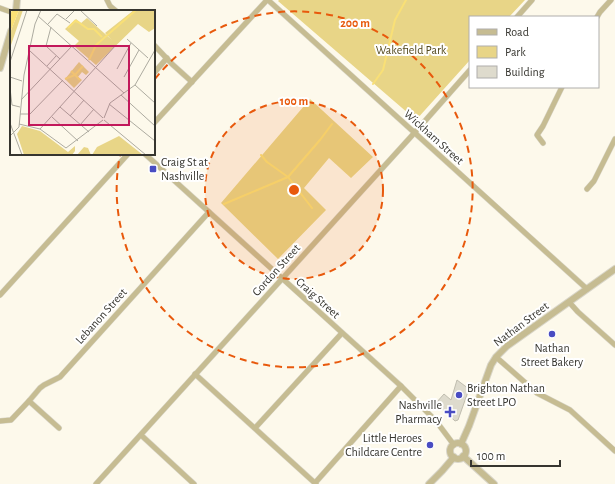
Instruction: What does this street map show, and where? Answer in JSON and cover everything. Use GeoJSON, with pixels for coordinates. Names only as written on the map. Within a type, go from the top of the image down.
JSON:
{"type":"FeatureCollection","features":[{"type":"Feature","properties":{"kind":"street"},"geometry":{"type":"LineString","coordinates":[[16,10],[17,0]]}},
{"type":"Feature","properties":{"kind":"street"},"geometry":{"type":"LineString","coordinates":[[107,0],[110,6],[115,10]]}},
{"type":"Feature","properties":{"kind":"street"},"geometry":{"type":"LineString","coordinates":[[155,122],[268,0]]}},
{"type":"Feature","properties":{"kind":"street","name":"Wickham Street"},"geometry":{"type":"LineString","coordinates":[[268,0],[587,289]]}},
{"type":"Feature","properties":{"kind":"street"},"geometry":{"type":"LineString","coordinates":[[518,16],[532,0]]}},
{"type":"Feature","properties":{"kind":"street"},"geometry":{"type":"LineString","coordinates":[[598,16],[611,0]]}},
{"type":"Feature","properties":{"kind":"street"},"geometry":{"type":"LineString","coordinates":[[0,8],[10,12]]}},
{"type":"Feature","properties":{"kind":"street"},"geometry":{"type":"LineString","coordinates":[[0,68],[10,35]]}},
{"type":"Feature","properties":{"kind":"street"},"geometry":{"type":"LineString","coordinates":[[155,46],[192,82]]}},
{"type":"Feature","properties":{"kind":"street"},"geometry":{"type":"LineString","coordinates":[[155,72],[167,58]]}},
{"type":"Feature","properties":{"kind":"street","name":"Gordon Street"},"geometry":{"type":"LineString","coordinates":[[96,484],[469,71]]}},
{"type":"Feature","properties":{"kind":"street"},"geometry":{"type":"LineString","coordinates":[[543,143],[537,135],[562,88]]}},
{"type":"Feature","properties":{"kind":"street"},"geometry":{"type":"LineString","coordinates":[[587,189],[594,182],[615,140]]}},
{"type":"Feature","properties":{"kind":"street"},"geometry":{"type":"LineString","coordinates":[[0,296],[127,155]]}},
{"type":"Feature","properties":{"kind":"street","name":"Craig Street"},"geometry":{"type":"LineString","coordinates":[[146,155],[401,386],[436,421],[454,444]]}},
{"type":"Feature","properties":{"kind":"street","name":"Lebanon Street"},"geometry":{"type":"LineString","coordinates":[[0,420],[11,420],[40,388],[60,377],[209,212]]}},
{"type":"Feature","properties":{"kind":"street","name":"Nathan Street"},"geometry":{"type":"LineString","coordinates":[[461,444],[469,426],[488,371],[496,357],[507,346],[615,269]]}},
{"type":"Feature","properties":{"kind":"street"},"geometry":{"type":"LineString","coordinates":[[569,302],[615,345]]}},
{"type":"Feature","properties":{"kind":"street"},"geometry":{"type":"LineString","coordinates":[[255,428],[342,333]]}},
{"type":"Feature","properties":{"kind":"street"},"geometry":{"type":"LineString","coordinates":[[496,357],[537,393],[570,410],[615,451]]}},
{"type":"Feature","properties":{"kind":"street"},"geometry":{"type":"LineString","coordinates":[[195,374],[316,483],[401,386]]}},
{"type":"Feature","properties":{"kind":"street"},"geometry":{"type":"LineString","coordinates":[[29,401],[59,428]]}},
{"type":"Feature","properties":{"kind":"street"},"geometry":{"type":"LineString","coordinates":[[141,435],[194,484]]}},
{"type":"Feature","properties":{"kind":"street"},"geometry":{"type":"LineString","coordinates":[[457,443],[463,445],[466,449],[465,454],[459,458],[454,457],[451,453],[452,446],[457,443]]}},
{"type":"Feature","properties":{"kind":"street"},"geometry":{"type":"LineString","coordinates":[[463,456],[494,484]]}},
{"type":"Feature","properties":{"kind":"street"},"geometry":{"type":"LineString","coordinates":[[429,484],[454,457]]}},
{"type":"Feature","properties":{"kind":"green space","name":"Wakefield Park"},"geometry":{"type":"Polygon","coordinates":[[[525,0],[510,16],[469,16],[469,61],[416,120],[278,1],[525,0]]]}},
{"type":"Feature","properties":{"kind":"green space"},"geometry":{"type":"Polygon","coordinates":[[[310,99],[373,157],[351,178],[329,158],[304,188],[326,210],[278,259],[221,203],[310,99]]]}},
{"type":"Feature","properties":{"kind":"building"},"geometry":{"type":"Polygon","coordinates":[[[457,380],[469,389],[458,420],[455,421],[436,403],[444,394],[451,400],[457,380]]]}},
{"type":"Feature","properties":{"kind":"waterway"},"geometry":{"type":"LineString","coordinates":[[373,84],[383,70],[395,20],[406,0]]}},
{"type":"Feature","properties":{"kind":"waterway"},"geometry":{"type":"LineString","coordinates":[[224,204],[288,177],[332,124]]}},
{"type":"Feature","properties":{"kind":"waterway"},"geometry":{"type":"LineString","coordinates":[[261,155],[267,162],[288,177],[312,208]]}},
{"type":"Feature","properties":{"kind":"place","name":"Craig St at Nashville"},"geometry":{"type":"Point","coordinates":[153,169]}},
{"type":"Feature","properties":{"kind":"place","name":"Nathan Street Bakery"},"geometry":{"type":"Point","coordinates":[552,334]}},
{"type":"Feature","properties":{"kind":"place","name":"Brighton Nathan Street LPO"},"geometry":{"type":"Point","coordinates":[459,395]}},
{"type":"Feature","properties":{"kind":"place","name":"Nashville Pharmacy"},"geometry":{"type":"Point","coordinates":[450,412]}},
{"type":"Feature","properties":{"kind":"place","name":"Little Heroes Childcare Centre"},"geometry":{"type":"Point","coordinates":[430,445]}}]}
